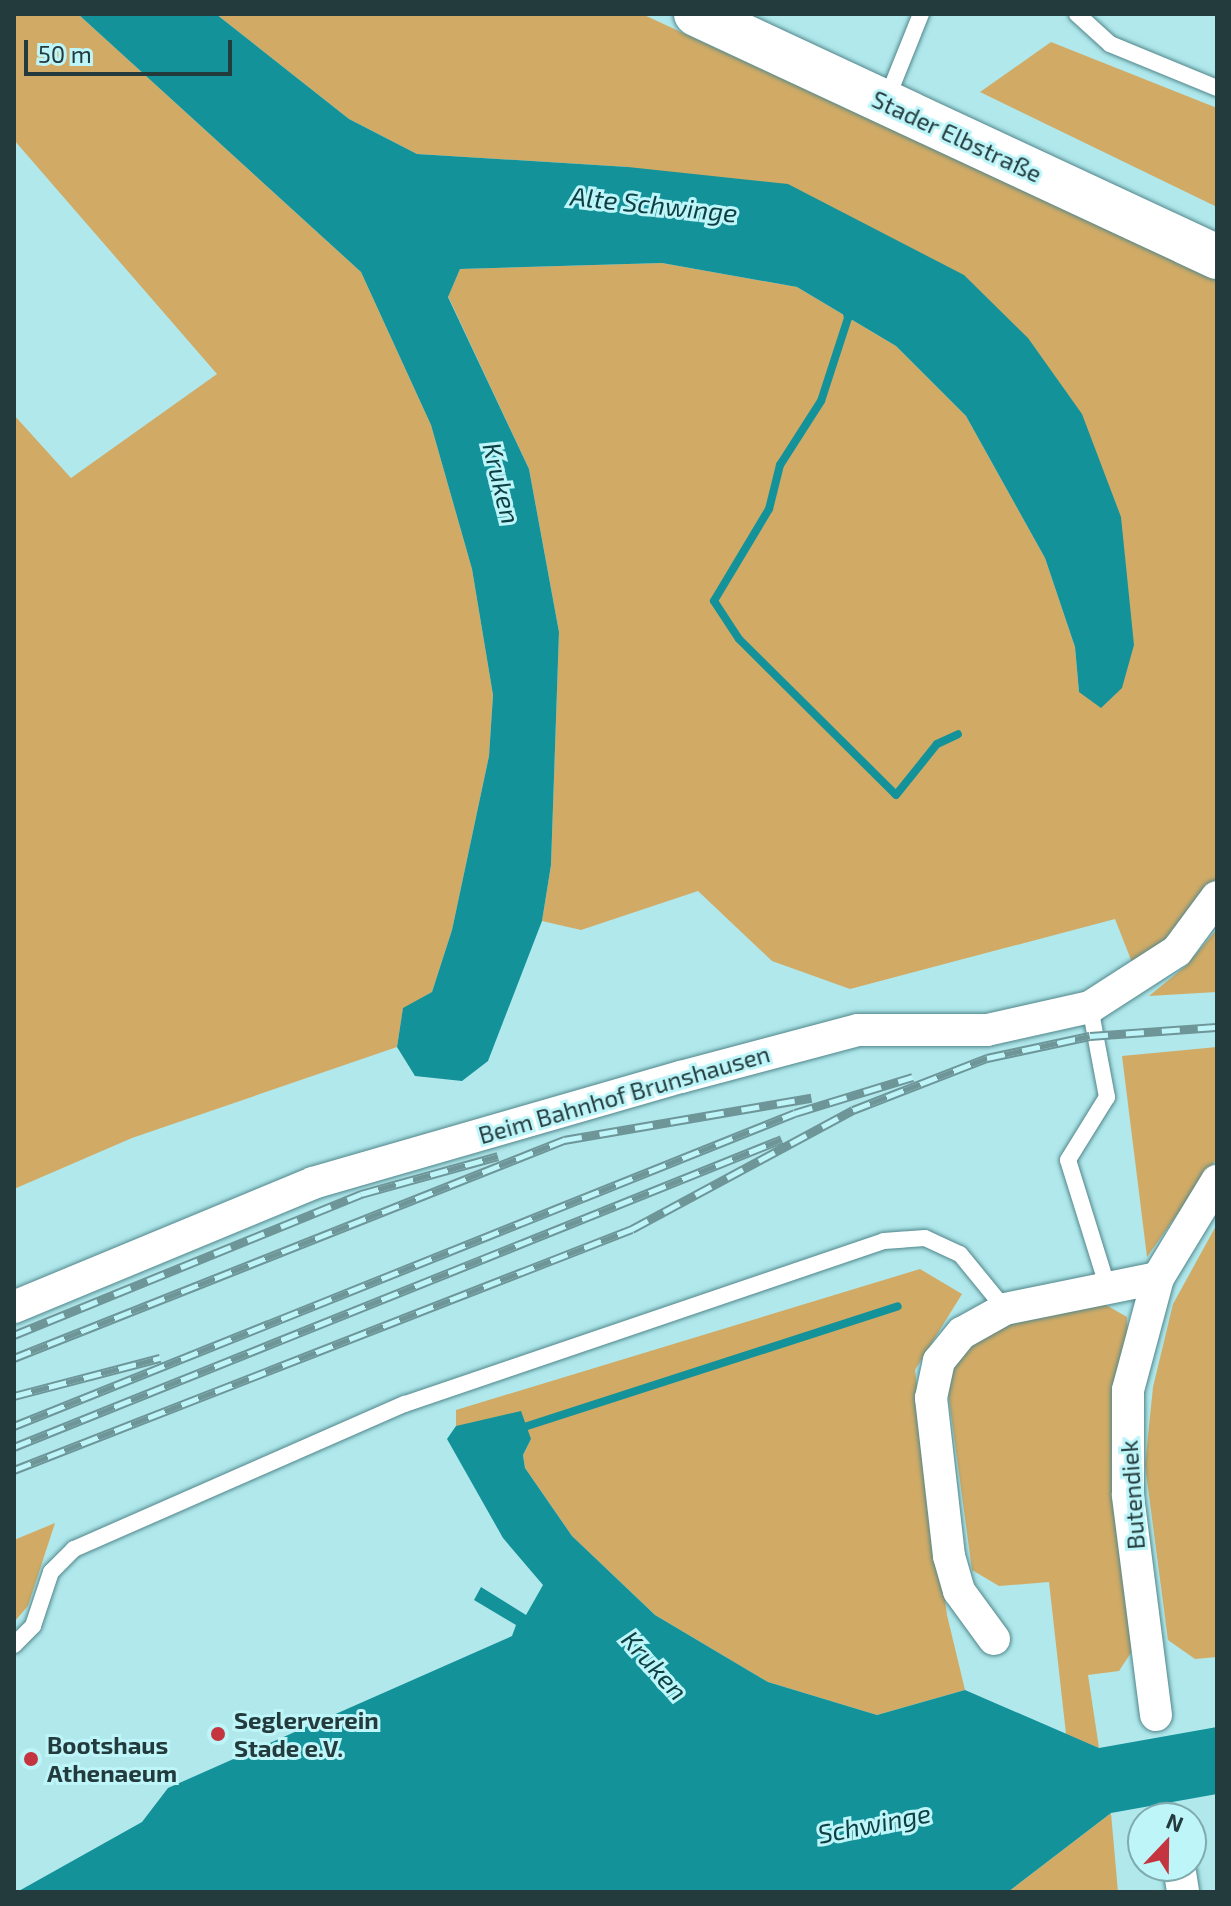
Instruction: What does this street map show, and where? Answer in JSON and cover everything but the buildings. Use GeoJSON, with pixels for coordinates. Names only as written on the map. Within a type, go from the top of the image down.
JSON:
{"type":"FeatureCollection","features":[{"type":"Feature","properties":{"kind":"street","name":"Stader Elbstraße"},"geometry":{"type":"LineString","coordinates":[[696,14],[1217,257]]}},
{"type":"Feature","properties":{"kind":"street","name":"Beim Bahnhof Brunshausen"},"geometry":{"type":"LineString","coordinates":[[14,1307],[313,1183],[681,1077],[858,1030],[987,1030],[1090,1007],[1177,951],[1217,897]]}},
{"type":"Feature","properties":{"kind":"street","name":"Butendiek"},"geometry":{"type":"LineString","coordinates":[[1156,1715],[1128,1495],[1128,1390],[1158,1278],[1217,1181]]}},
{"type":"Feature","properties":{"kind":"street"},"geometry":{"type":"LineString","coordinates":[[994,1639],[959,1591],[949,1556],[931,1398],[939,1361],[962,1333],[1005,1309],[1107,1285],[1158,1278]]}},
{"type":"Feature","properties":{"kind":"lane"},"geometry":{"type":"LineString","coordinates":[[886,102],[921,14]]}},
{"type":"Feature","properties":{"kind":"lane"},"geometry":{"type":"LineString","coordinates":[[1077,14],[1110,44],[1217,88]]}},
{"type":"Feature","properties":{"kind":"lane"},"geometry":{"type":"LineString","coordinates":[[1090,1007],[1107,1097],[1068,1160],[1107,1285]]}},
{"type":"Feature","properties":{"kind":"lane"},"geometry":{"type":"LineString","coordinates":[[14,1645],[33,1626],[51,1572],[74,1549],[405,1404],[869,1246],[925,1238],[960,1254],[1005,1309]]}},
{"type":"Feature","properties":{"kind":"shaded area"},"geometry":{"type":"Polygon","coordinates":[[[14,14],[78,14],[361,272],[431,425],[472,569],[493,695],[489,756],[452,930],[432,992],[403,1009],[397,1047],[132,1138],[14,1189],[14,415],[71,478],[217,374],[14,140],[14,14]]]}},
{"type":"Feature","properties":{"kind":"shaded area"},"geometry":{"type":"Polygon","coordinates":[[[216,14],[642,14],[1217,280],[1217,877],[1175,935],[1133,965],[1115,919],[850,989],[772,961],[698,891],[581,930],[542,921],[551,865],[559,632],[529,469],[448,296],[460,269],[662,263],[797,287],[896,346],[966,416],[1045,558],[1075,647],[1079,692],[1082,414],[628,167],[417,154],[349,119],[216,14]]]}},
{"type":"Feature","properties":{"kind":"shaded area"},"geometry":{"type":"Polygon","coordinates":[[[1051,42],[1217,108],[1217,207],[980,92],[1051,42]]]}},
{"type":"Feature","properties":{"kind":"shaded area"},"geometry":{"type":"Polygon","coordinates":[[[1217,929],[1217,992],[1149,996],[1187,965],[1217,929]]]}},
{"type":"Feature","properties":{"kind":"shaded area"},"geometry":{"type":"Polygon","coordinates":[[[1217,1047],[1217,1158],[1147,1257],[1122,1056],[1217,1047]]]}},
{"type":"Feature","properties":{"kind":"shaded area"},"geometry":{"type":"Polygon","coordinates":[[[1217,1224],[1217,1657],[1195,1659],[1168,1640],[1145,1465],[1153,1387],[1173,1304],[1217,1224]]]}},
{"type":"Feature","properties":{"kind":"shaded area"},"geometry":{"type":"Polygon","coordinates":[[[920,1269],[962,1294],[915,1370],[947,1615],[965,1690],[877,1715],[768,1682],[655,1615],[572,1536],[525,1468],[523,1455],[531,1439],[456,1426],[456,1410],[920,1269]]]}},
{"type":"Feature","properties":{"kind":"shaded area"},"geometry":{"type":"Polygon","coordinates":[[[1099,1301],[1127,1317],[1138,1642],[1119,1671],[1088,1675],[1099,1748],[1066,1734],[1049,1582],[999,1586],[972,1570],[948,1392],[956,1360],[985,1331],[1099,1301]]]}},
{"type":"Feature","properties":{"kind":"shaded area"},"geometry":{"type":"Polygon","coordinates":[[[55,1523],[28,1606],[14,1622],[14,1540],[55,1523]]]}},
{"type":"Feature","properties":{"kind":"shaded area"},"geometry":{"type":"Polygon","coordinates":[[[1111,1813],[1118,1892],[1008,1892],[1111,1813]]]}},
{"type":"Feature","properties":{"kind":"water"},"geometry":{"type":"Polygon","coordinates":[[[78,14],[216,14],[349,119],[417,154],[628,167],[788,184],[964,275],[1028,338],[1082,414],[1121,517],[1134,645],[1122,688],[1101,708],[1079,692],[1075,647],[1045,558],[966,416],[896,346],[797,287],[662,263],[460,269],[448,297],[529,469],[559,632],[551,865],[542,921],[488,1061],[462,1081],[415,1076],[397,1047],[403,1008],[432,992],[452,930],[489,756],[493,695],[472,569],[431,425],[361,272],[78,14]]]}},
{"type":"Feature","properties":{"kind":"water"},"geometry":{"type":"Polygon","coordinates":[[[521,1411],[531,1439],[523,1455],[525,1468],[572,1536],[655,1615],[768,1682],[877,1715],[965,1690],[1099,1748],[1217,1727],[1217,1794],[1172,1802],[1127,1802],[1127,1810],[1111,1813],[1008,1892],[17,1892],[142,1822],[168,1788],[512,1636],[516,1625],[474,1600],[481,1587],[526,1615],[543,1585],[503,1538],[447,1439],[456,1426],[521,1411]]]}},
{"type":"Feature","properties":{"kind":"waterway"},"geometry":{"type":"LineString","coordinates":[[846,307],[848,318],[821,401],[780,465],[769,509],[714,601],[739,639],[896,795],[937,744],[958,734]]}},
{"type":"Feature","properties":{"kind":"waterway"},"geometry":{"type":"LineString","coordinates":[[518,1429],[898,1306]]}},
{"type":"Feature","properties":{"kind":"railway"},"geometry":{"type":"LineString","coordinates":[[14,1470],[632,1229],[853,1110],[987,1058],[1090,1036],[1217,1027]]}},
{"type":"Feature","properties":{"kind":"railway"},"geometry":{"type":"LineString","coordinates":[[14,1426],[795,1113],[913,1077]]}},
{"type":"Feature","properties":{"kind":"railway"},"geometry":{"type":"LineString","coordinates":[[14,1358],[564,1140],[811,1098]]}},
{"type":"Feature","properties":{"kind":"railway"},"geometry":{"type":"LineString","coordinates":[[14,1447],[782,1139]]}},
{"type":"Feature","properties":{"kind":"railway"},"geometry":{"type":"LineString","coordinates":[[14,1335],[361,1194],[498,1156]]}},
{"type":"Feature","properties":{"kind":"railway"},"geometry":{"type":"LineString","coordinates":[[14,1396],[160,1358]]}},
{"type":"Feature","properties":{"kind":"place","name":"Seglerverein Stade e.V."},"geometry":{"type":"Point","coordinates":[218,1734]}},
{"type":"Feature","properties":{"kind":"place","name":"Bootshaus Athenaeum"},"geometry":{"type":"Point","coordinates":[31,1759]}},
{"type":"Feature","properties":{"kind":"water label","name":"Alte Schwinge"},"geometry":{"type":"Point","coordinates":[654,204]}},
{"type":"Feature","properties":{"kind":"water label","name":"Kruken"},"geometry":{"type":"Point","coordinates":[502,483]}},
{"type":"Feature","properties":{"kind":"water label","name":"Kruken"},"geometry":{"type":"Point","coordinates":[655,1665]}},
{"type":"Feature","properties":{"kind":"water label","name":"Schwinge"},"geometry":{"type":"Point","coordinates":[874,1823]}}]}
